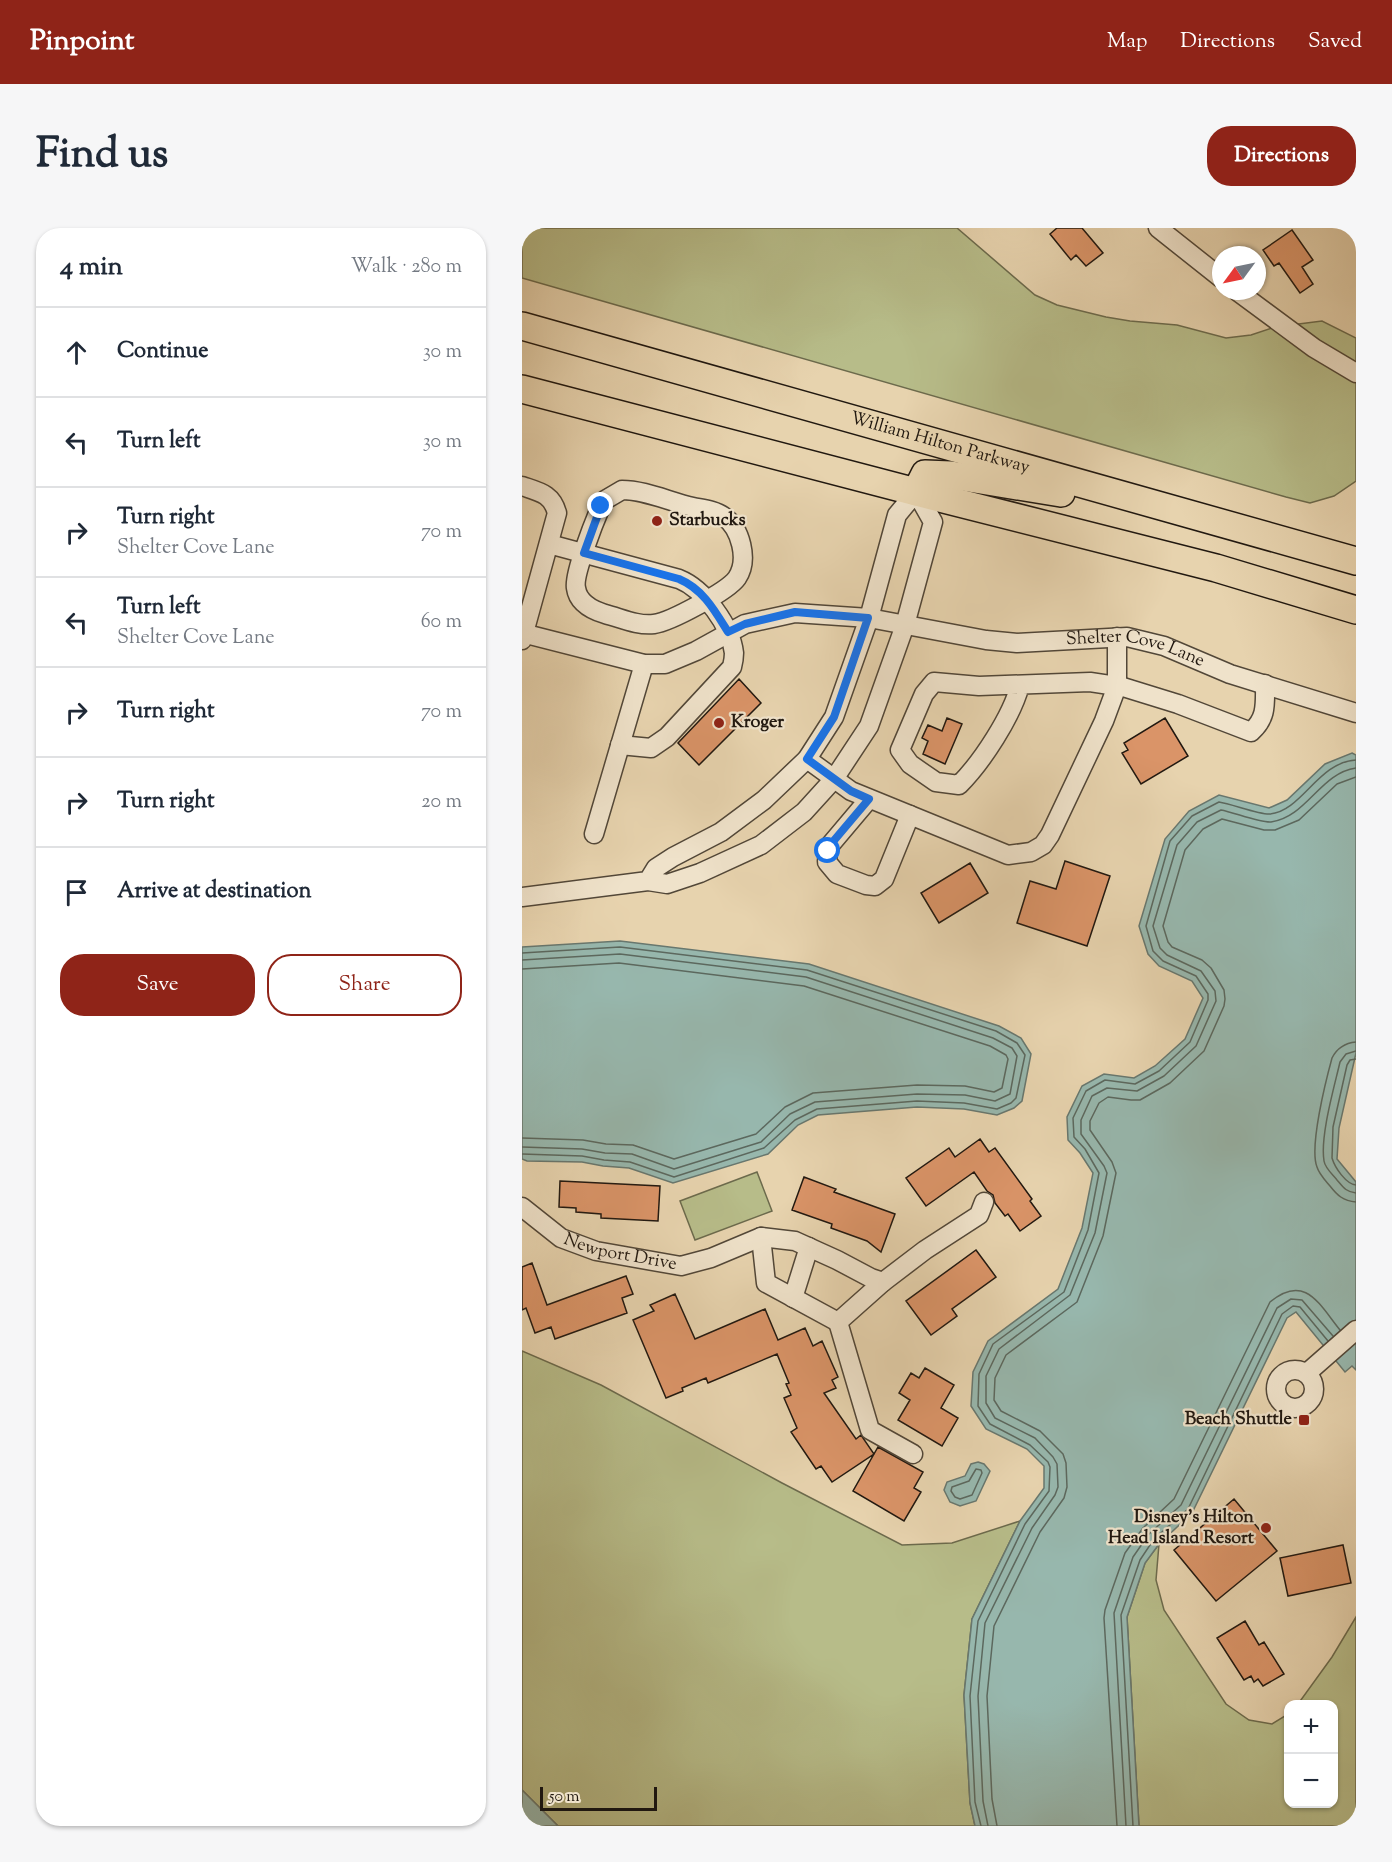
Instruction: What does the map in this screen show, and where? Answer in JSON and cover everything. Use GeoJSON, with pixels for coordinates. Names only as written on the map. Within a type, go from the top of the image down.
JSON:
{"type":"FeatureCollection","features":[{"type":"Feature","properties":{"kind":"highway","name":"William Hilton Parkway"},"geometry":{"type":"LineString","coordinates":[[522,326],[1356,561]]}},
{"type":"Feature","properties":{"kind":"highway"},"geometry":{"type":"LineString","coordinates":[[522,389],[1216,568],[1355,610]]}},
{"type":"Feature","properties":{"kind":"highway"},"geometry":{"type":"LineString","coordinates":[[916,492],[925,474],[951,475],[1194,515]]}},
{"type":"Feature","properties":{"kind":"street"},"geometry":{"type":"LineString","coordinates":[[1158,228],[1212,271]]}},
{"type":"Feature","properties":{"kind":"street"},"geometry":{"type":"LineString","coordinates":[[1249,300],[1314,348],[1356,373]]}},
{"type":"Feature","properties":{"kind":"street"},"geometry":{"type":"LineString","coordinates":[[522,486],[546,495],[554,502],[557,513],[523,636]]}},
{"type":"Feature","properties":{"kind":"street"},"geometry":{"type":"LineString","coordinates":[[622,490],[639,492],[674,503],[713,511],[723,515],[733,524],[739,537],[742,558],[737,578],[728,587],[707,600],[655,624],[639,624],[586,606],[576,591],[577,576],[605,500],[622,490]]}},
{"type":"Feature","properties":{"kind":"street"},"geometry":{"type":"LineString","coordinates":[[522,897],[648,881],[667,884],[700,873],[761,845],[804,812],[834,779],[868,726],[905,625],[933,522],[916,492],[897,515],[868,618],[834,717],[807,759],[764,800],[721,832],[673,856],[656,868],[648,881]]}},
{"type":"Feature","properties":{"kind":"street"},"geometry":{"type":"LineString","coordinates":[[549,544],[689,583],[707,600],[728,632],[734,653],[732,667],[668,738],[651,748],[620,745]]}},
{"type":"Feature","properties":{"kind":"street","name":"Shelter Cove Lane"},"geometry":{"type":"LineString","coordinates":[[523,636],[644,664],[665,664],[696,651],[745,624],[795,612],[868,618],[986,640],[1017,643],[1127,637],[1164,646],[1230,674],[1356,713]]}},
{"type":"Feature","properties":{"kind":"street"},"geometry":{"type":"LineString","coordinates":[[807,759],[851,791],[869,799],[1008,855],[1031,852],[1043,845],[1050,835],[1104,722],[1117,686],[1117,638]]}},
{"type":"Feature","properties":{"kind":"street"},"geometry":{"type":"LineString","coordinates":[[594,834],[644,664]]}},
{"type":"Feature","properties":{"kind":"street"},"geometry":{"type":"LineString","coordinates":[[1020,685],[1008,717],[970,774],[959,785],[936,782],[910,764],[900,750],[924,694],[934,682],[979,686],[1090,682],[1117,686],[1178,704],[1251,732],[1260,724],[1265,706],[1265,684]]}},
{"type":"Feature","properties":{"kind":"street"},"geometry":{"type":"LineString","coordinates":[[869,799],[831,844],[828,851],[827,862],[837,874],[867,885],[879,884],[884,879],[910,815]]}},
{"type":"Feature","properties":{"kind":"street"},"geometry":{"type":"LineString","coordinates":[[838,1322],[883,1282],[925,1250],[979,1215],[984,1202]]}},
{"type":"Feature","properties":{"kind":"street","name":"Newport Drive"},"geometry":{"type":"LineString","coordinates":[[522,1207],[561,1238],[596,1251],[681,1266],[711,1258],[761,1237],[795,1241],[883,1282]]}},
{"type":"Feature","properties":{"kind":"street"},"geometry":{"type":"LineString","coordinates":[[761,1237],[766,1283],[838,1322],[870,1430],[913,1454]]}},
{"type":"Feature","properties":{"kind":"street"},"geometry":{"type":"LineString","coordinates":[[793,1298],[809,1247]]}},
{"type":"Feature","properties":{"kind":"street"},"geometry":{"type":"LineString","coordinates":[[1307,1373],[1356,1330]]}},
{"type":"Feature","properties":{"kind":"green space"},"geometry":{"type":"Polygon","coordinates":[[[522,228],[957,228],[1035,295],[1057,305],[1130,321],[1177,325],[1226,338],[1251,335],[1275,327],[1322,321],[1356,338],[1356,481],[1334,496],[1310,503],[522,278],[522,228]]]}},
{"type":"Feature","properties":{"kind":"green space"},"geometry":{"type":"Polygon","coordinates":[[[757,1172],[772,1211],[695,1240],[680,1201],[757,1172]]]}},
{"type":"Feature","properties":{"kind":"green space"},"geometry":{"type":"Polygon","coordinates":[[[522,1351],[601,1385],[902,1545],[952,1543],[1020,1521],[972,1619],[964,1695],[970,1803],[975,1826],[558,1826],[522,1790],[522,1351]]]}},
{"type":"Feature","properties":{"kind":"green space"},"geometry":{"type":"Polygon","coordinates":[[[1159,1544],[1156,1580],[1164,1610],[1226,1704],[1249,1720],[1272,1724],[1284,1716],[1284,1808],[1338,1808],[1338,1700],[1301,1700],[1332,1657],[1356,1617],[1356,1826],[1139,1826],[1127,1617],[1145,1563],[1159,1544]]]}},
{"type":"Feature","properties":{"kind":"water"},"geometry":{"type":"Polygon","coordinates":[[[1352,753],[1356,755],[1356,1053],[1339,1128],[1337,1159],[1356,1182],[1356,1370],[1352,1366],[1345,1372],[1296,1312],[1287,1318],[1192,1513],[1159,1544],[1145,1563],[1127,1617],[1139,1826],[975,1826],[970,1803],[964,1695],[972,1619],[1020,1521],[1044,1488],[1044,1466],[1027,1449],[986,1429],[971,1406],[973,1372],[988,1341],[1058,1289],[1082,1228],[1093,1173],[1068,1140],[1067,1117],[1082,1086],[1104,1074],[1134,1078],[1155,1066],[1185,1039],[1203,998],[1192,981],[1159,966],[1148,954],[1139,926],[1165,839],[1189,811],[1219,795],[1269,808],[1287,800],[1325,764],[1352,753]]]}},
{"type":"Feature","properties":{"kind":"water"},"geometry":{"type":"Polygon","coordinates":[[[620,941],[809,964],[999,1026],[1021,1038],[1031,1054],[1022,1101],[1014,1108],[997,1115],[964,1109],[917,1107],[818,1115],[798,1125],[768,1154],[673,1183],[629,1168],[582,1162],[522,1159],[522,947],[620,941]]]}},
{"type":"Feature","properties":{"kind":"water"},"geometry":{"type":"Polygon","coordinates":[[[978,1462],[984,1464],[990,1471],[976,1501],[960,1506],[950,1502],[944,1490],[947,1482],[965,1476],[971,1464],[978,1462]]]}},
{"type":"Feature","properties":{"kind":"water"},"geometry":{"type":"Polygon","coordinates":[[[522,1790],[558,1826],[522,1826],[522,1790]]]}},
{"type":"Feature","properties":{"kind":"building"},"geometry":{"type":"Polygon","coordinates":[[[1057,228],[1082,228],[1103,253],[1086,266],[1076,255],[1071,260],[1050,234],[1057,228]]]}},
{"type":"Feature","properties":{"kind":"building"},"geometry":{"type":"Polygon","coordinates":[[[1292,230],[1313,260],[1302,267],[1313,284],[1300,293],[1279,263],[1274,266],[1266,254],[1266,248],[1292,230]]]}},
{"type":"Feature","properties":{"kind":"building","name":"Kroger"},"geometry":{"type":"Polygon","coordinates":[[[739,679],[761,703],[699,765],[678,743],[739,679]]]}},
{"type":"Feature","properties":{"kind":"building"},"geometry":{"type":"Polygon","coordinates":[[[947,718],[962,724],[945,764],[923,754],[928,741],[922,738],[928,725],[942,731],[947,718]]]}},
{"type":"Feature","properties":{"kind":"building"},"geometry":{"type":"Polygon","coordinates":[[[1165,718],[1188,756],[1141,784],[1122,753],[1128,750],[1124,743],[1165,718]]]}},
{"type":"Feature","properties":{"kind":"building"},"geometry":{"type":"Polygon","coordinates":[[[1065,861],[1110,876],[1087,946],[1017,923],[1030,881],[1056,889],[1065,861]]]}},
{"type":"Feature","properties":{"kind":"building"},"geometry":{"type":"Polygon","coordinates":[[[970,863],[988,893],[939,923],[921,893],[970,863]]]}},
{"type":"Feature","properties":{"kind":"building"},"geometry":{"type":"Polygon","coordinates":[[[980,1139],[989,1152],[995,1148],[1032,1199],[1030,1201],[1041,1216],[1020,1231],[1008,1214],[1005,1216],[995,1203],[993,1195],[987,1191],[974,1172],[926,1206],[906,1178],[949,1148],[955,1157],[980,1139]]]}},
{"type":"Feature","properties":{"kind":"building"},"geometry":{"type":"Polygon","coordinates":[[[804,1177],[836,1189],[834,1192],[895,1214],[881,1252],[867,1241],[831,1228],[832,1224],[792,1210],[804,1177]]]}},
{"type":"Feature","properties":{"kind":"building"},"geometry":{"type":"Polygon","coordinates":[[[560,1181],[660,1186],[658,1221],[601,1218],[601,1214],[576,1212],[576,1208],[559,1207],[560,1181]]]}},
{"type":"Feature","properties":{"kind":"building"},"geometry":{"type":"Polygon","coordinates":[[[976,1250],[996,1277],[952,1309],[957,1316],[931,1335],[906,1301],[976,1250]]]}},
{"type":"Feature","properties":{"kind":"building"},"geometry":{"type":"Polygon","coordinates":[[[532,1263],[547,1305],[626,1276],[633,1294],[622,1298],[627,1313],[555,1339],[551,1327],[535,1333],[526,1308],[522,1310],[522,1267],[532,1263]]]}},
{"type":"Feature","properties":{"kind":"building"},"geometry":{"type":"Polygon","coordinates":[[[675,1294],[695,1339],[765,1309],[778,1340],[805,1328],[813,1346],[822,1341],[838,1377],[832,1380],[836,1388],[824,1393],[856,1439],[861,1435],[874,1454],[832,1482],[821,1466],[816,1469],[791,1432],[797,1428],[784,1398],[791,1395],[786,1384],[789,1383],[777,1354],[708,1383],[706,1378],[666,1398],[633,1320],[654,1311],[650,1305],[675,1294]]]}},
{"type":"Feature","properties":{"kind":"building"},"geometry":{"type":"Polygon","coordinates":[[[925,1368],[954,1385],[941,1408],[958,1418],[942,1446],[898,1420],[910,1400],[899,1393],[911,1373],[919,1378],[925,1368]]]}},
{"type":"Feature","properties":{"kind":"building"},"geometry":{"type":"Polygon","coordinates":[[[878,1447],[923,1472],[914,1488],[921,1492],[904,1521],[853,1491],[878,1447]]]}},
{"type":"Feature","properties":{"kind":"building"},"geometry":{"type":"Polygon","coordinates":[[[1234,1499],[1277,1551],[1216,1601],[1174,1550],[1234,1499]]]}},
{"type":"Feature","properties":{"kind":"building"},"geometry":{"type":"Polygon","coordinates":[[[1343,1545],[1351,1583],[1288,1596],[1280,1558],[1343,1545]]]}},
{"type":"Feature","properties":{"kind":"building"},"geometry":{"type":"Polygon","coordinates":[[[1245,1621],[1259,1645],[1264,1642],[1284,1674],[1263,1686],[1258,1679],[1254,1682],[1251,1676],[1244,1680],[1217,1638],[1245,1621]]]}},
{"type":"Feature","properties":{"kind":"place","name":"Starbucks"},"geometry":{"type":"Point","coordinates":[657,521]}},
{"type":"Feature","properties":{"kind":"place","name":"Kroger"},"geometry":{"type":"Point","coordinates":[719,723]}},
{"type":"Feature","properties":{"kind":"place","name":"Beach Shuttle"},"geometry":{"type":"Point","coordinates":[1304,1420]}},
{"type":"Feature","properties":{"kind":"place","name":"Disney's Hilton Head Island Resort"},"geometry":{"type":"Point","coordinates":[1266,1528]}},
{"type":"Feature","properties":{"kind":"route"},"geometry":{"type":"LineString","coordinates":[[601,506],[584,553],[689,583],[707,600],[728,632],[745,624],[795,612],[868,618],[834,717],[807,759],[851,791],[869,799],[831,844],[828,851]]}}]}
